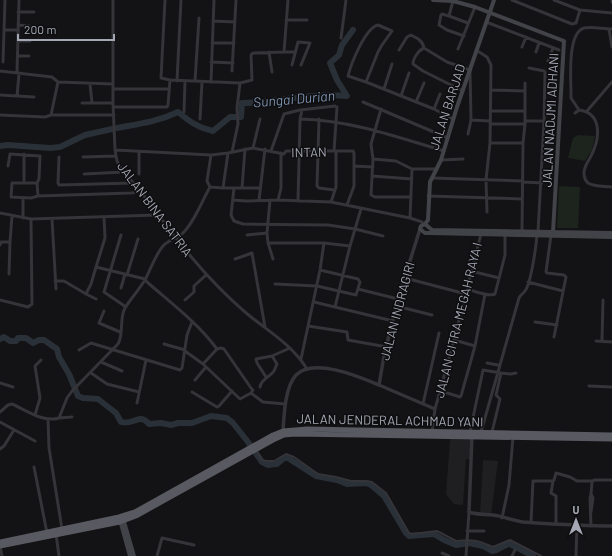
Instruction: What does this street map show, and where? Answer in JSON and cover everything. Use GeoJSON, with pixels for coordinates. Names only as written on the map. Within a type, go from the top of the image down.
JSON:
{"type":"FeatureCollection","features":[{"type":"Feature","properties":{"kind":"highway","name":"JALAN JENDERAL ACHMAD YANI"},"geometry":{"type":"LineString","coordinates":[[258,448],[272,435],[283,431],[307,429],[353,432]]}},
{"type":"Feature","properties":{"kind":"highway","name":"JALAN JENDERAL ACHMAD YANI"},"geometry":{"type":"LineString","coordinates":[[0,542],[17,541],[56,534],[121,519],[148,506],[250,450],[284,436],[295,434],[432,431],[512,437],[588,436],[612,434]]}},
{"type":"Feature","properties":{"kind":"highway","name":"JALAN JENDERAL ACHMAD YANI"},"geometry":{"type":"LineString","coordinates":[[386,432],[471,434],[492,432],[555,436]]}},
{"type":"Feature","properties":{"kind":"highway","name":"JALAN JENDERAL ACHMAD YANI"},"geometry":{"type":"LineString","coordinates":[[588,436],[612,439]]}},
{"type":"Feature","properties":{"kind":"highway","name":"JALAN JENDERAL ACHMAD YANI"},"geometry":{"type":"LineString","coordinates":[[0,546],[47,532],[121,519]]}},
{"type":"Feature","properties":{"kind":"main road"},"geometry":{"type":"LineString","coordinates":[[433,0],[453,1],[490,12]]}},
{"type":"Feature","properties":{"kind":"main road","name":"JALAN BARJAD"},"geometry":{"type":"LineString","coordinates":[[422,226],[428,220],[428,196],[430,182],[441,160],[453,119],[494,0]]}},
{"type":"Feature","properties":{"kind":"main road","name":"JALAN NADJMI ADHANI"},"geometry":{"type":"LineString","coordinates":[[490,12],[562,39],[564,43],[552,234]]}},
{"type":"Feature","properties":{"kind":"main road"},"geometry":{"type":"LineString","coordinates":[[422,226],[432,230],[522,232],[538,234]]}},
{"type":"Feature","properties":{"kind":"main road"},"geometry":{"type":"LineString","coordinates":[[422,226],[425,233],[612,234]]}},
{"type":"Feature","properties":{"kind":"main road"},"geometry":{"type":"LineString","coordinates":[[605,235],[612,237]]}},
{"type":"Feature","properties":{"kind":"main road"},"geometry":{"type":"LineString","coordinates":[[121,519],[130,550],[130,556]]}},
{"type":"Feature","properties":{"kind":"main road"},"geometry":{"type":"LineString","coordinates":[[130,550],[134,556]]}},
{"type":"Feature","properties":{"kind":"street"},"geometry":{"type":"LineString","coordinates":[[3,62],[5,0]]}},
{"type":"Feature","properties":{"kind":"street"},"geometry":{"type":"LineString","coordinates":[[17,96],[19,0]]}},
{"type":"Feature","properties":{"kind":"street","name":"JALAN BINA SATRIA"},"geometry":{"type":"LineString","coordinates":[[113,0],[113,105],[115,150],[117,161],[175,238],[206,275],[244,311],[290,348],[301,359],[307,368]]}},
{"type":"Feature","properties":{"kind":"street"},"geometry":{"type":"LineString","coordinates":[[165,0],[160,77],[162,79],[240,83],[252,80],[252,53],[295,52]]}},
{"type":"Feature","properties":{"kind":"street"},"geometry":{"type":"LineString","coordinates":[[177,80],[181,0]]}},
{"type":"Feature","properties":{"kind":"street"},"geometry":{"type":"LineString","coordinates":[[211,82],[214,0]]}},
{"type":"Feature","properties":{"kind":"street"},"geometry":{"type":"LineString","coordinates":[[232,71],[236,0]]}},
{"type":"Feature","properties":{"kind":"street"},"geometry":{"type":"LineString","coordinates":[[284,52],[288,0]]}},
{"type":"Feature","properties":{"kind":"street"},"geometry":{"type":"LineString","coordinates":[[341,38],[346,0]]}},
{"type":"Feature","properties":{"kind":"street"},"geometry":{"type":"LineString","coordinates":[[512,0],[572,24],[576,23],[580,10]]}},
{"type":"Feature","properties":{"kind":"street"},"geometry":{"type":"LineString","coordinates":[[554,0],[580,10],[612,13]]}},
{"type":"Feature","properties":{"kind":"street"},"geometry":{"type":"LineString","coordinates":[[449,16],[453,1]]}},
{"type":"Feature","properties":{"kind":"street"},"geometry":{"type":"LineString","coordinates":[[458,49],[475,7]]}},
{"type":"Feature","properties":{"kind":"street"},"geometry":{"type":"LineString","coordinates":[[18,12],[34,12]]}},
{"type":"Feature","properties":{"kind":"street"},"geometry":{"type":"LineString","coordinates":[[464,36],[447,30],[439,25],[441,15],[449,16],[468,23]]}},
{"type":"Feature","properties":{"kind":"street"},"geometry":{"type":"LineString","coordinates":[[195,81],[199,18]]}},
{"type":"Feature","properties":{"kind":"street"},"geometry":{"type":"LineString","coordinates":[[286,20],[307,20]]}},
{"type":"Feature","properties":{"kind":"street"},"geometry":{"type":"LineString","coordinates":[[213,21],[235,22]]}},
{"type":"Feature","properties":{"kind":"street"},"geometry":{"type":"LineString","coordinates":[[486,22],[559,50]]}},
{"type":"Feature","properties":{"kind":"street"},"geometry":{"type":"LineString","coordinates":[[18,25],[29,26]]}},
{"type":"Feature","properties":{"kind":"street"},"geometry":{"type":"LineString","coordinates":[[366,82],[380,48],[392,32],[392,30],[378,25],[371,29],[363,40],[348,75],[349,77],[366,82],[434,109],[453,119]]}},
{"type":"Feature","properties":{"kind":"street"},"geometry":{"type":"LineString","coordinates":[[579,110],[571,98],[571,58],[572,46],[576,34],[584,28],[611,29],[612,47]]}},
{"type":"Feature","properties":{"kind":"street"},"geometry":{"type":"LineString","coordinates":[[4,30],[18,30]]}},
{"type":"Feature","properties":{"kind":"street"},"geometry":{"type":"LineString","coordinates":[[399,50],[407,37],[411,35],[420,40],[424,44],[424,48],[448,62],[470,70],[471,120],[468,134]]}},
{"type":"Feature","properties":{"kind":"street"},"geometry":{"type":"LineString","coordinates":[[522,47],[526,38]]}},
{"type":"Feature","properties":{"kind":"street"},"geometry":{"type":"LineString","coordinates":[[18,41],[30,41]]}},
{"type":"Feature","properties":{"kind":"street"},"geometry":{"type":"LineString","coordinates":[[212,42],[234,43]]}},
{"type":"Feature","properties":{"kind":"street"},"geometry":{"type":"LineString","coordinates":[[292,65],[298,42],[310,43],[300,65]]}},
{"type":"Feature","properties":{"kind":"street"},"geometry":{"type":"LineString","coordinates":[[536,52],[539,43]]}},
{"type":"Feature","properties":{"kind":"street"},"geometry":{"type":"LineString","coordinates":[[424,48],[417,54],[412,64],[463,91]]}},
{"type":"Feature","properties":{"kind":"street"},"geometry":{"type":"LineString","coordinates":[[548,61],[553,48]]}},
{"type":"Feature","properties":{"kind":"street"},"geometry":{"type":"LineString","coordinates":[[476,50],[487,57],[491,65],[490,143],[486,180],[487,212]]}},
{"type":"Feature","properties":{"kind":"street"},"geometry":{"type":"LineString","coordinates":[[269,52],[272,72]]}},
{"type":"Feature","properties":{"kind":"street"},"geometry":{"type":"LineString","coordinates":[[18,56],[29,56]]}},
{"type":"Feature","properties":{"kind":"street"},"geometry":{"type":"LineString","coordinates":[[211,62],[233,63]]}},
{"type":"Feature","properties":{"kind":"street"},"geometry":{"type":"LineString","coordinates":[[384,89],[392,64]]}},
{"type":"Feature","properties":{"kind":"street"},"geometry":{"type":"LineString","coordinates":[[480,432],[519,296],[526,290],[535,254],[538,234],[542,182],[545,72],[544,70],[528,68]]}},
{"type":"Feature","properties":{"kind":"street"},"geometry":{"type":"LineString","coordinates":[[0,71],[52,77],[58,82],[113,84]]}},
{"type":"Feature","properties":{"kind":"street"},"geometry":{"type":"LineString","coordinates":[[401,96],[409,73]]}},
{"type":"Feature","properties":{"kind":"street"},"geometry":{"type":"LineString","coordinates":[[82,103],[167,107],[170,80]]}},
{"type":"Feature","properties":{"kind":"street"},"geometry":{"type":"LineString","coordinates":[[184,112],[185,81]]}},
{"type":"Feature","properties":{"kind":"street"},"geometry":{"type":"LineString","coordinates":[[51,115],[58,82]]}},
{"type":"Feature","properties":{"kind":"street"},"geometry":{"type":"LineString","coordinates":[[200,119],[202,82]]}},
{"type":"Feature","properties":{"kind":"street"},"geometry":{"type":"LineString","coordinates":[[587,111],[612,82]]}},
{"type":"Feature","properties":{"kind":"street"},"geometry":{"type":"LineString","coordinates":[[232,152],[238,121],[237,108],[240,83]]}},
{"type":"Feature","properties":{"kind":"street"},"geometry":{"type":"LineString","coordinates":[[416,102],[424,83]]}},
{"type":"Feature","properties":{"kind":"street"},"geometry":{"type":"LineString","coordinates":[[522,232],[525,83]]}},
{"type":"Feature","properties":{"kind":"street"},"geometry":{"type":"LineString","coordinates":[[90,84],[92,103]]}},
{"type":"Feature","properties":{"kind":"street"},"geometry":{"type":"LineString","coordinates":[[113,89],[169,89]]}},
{"type":"Feature","properties":{"kind":"street"},"geometry":{"type":"LineString","coordinates":[[491,90],[525,91]]}},
{"type":"Feature","properties":{"kind":"street"},"geometry":{"type":"LineString","coordinates":[[434,109],[440,94]]}},
{"type":"Feature","properties":{"kind":"street"},"geometry":{"type":"LineString","coordinates":[[0,95],[34,97]]}},
{"type":"Feature","properties":{"kind":"street"},"geometry":{"type":"LineString","coordinates":[[363,102],[448,138]]}},
{"type":"Feature","properties":{"kind":"street"},"geometry":{"type":"LineString","coordinates":[[271,150],[284,114],[302,110],[337,106],[335,151],[336,187],[331,202]]}},
{"type":"Feature","properties":{"kind":"street"},"geometry":{"type":"LineString","coordinates":[[381,109],[371,144],[373,159],[371,195],[410,197]]}},
{"type":"Feature","properties":{"kind":"street"},"geometry":{"type":"LineString","coordinates":[[298,201],[300,119],[302,110]]}},
{"type":"Feature","properties":{"kind":"street"},"geometry":{"type":"LineString","coordinates":[[575,113],[579,110],[587,111],[595,119],[598,126],[593,152],[584,168],[585,177],[588,183],[612,187]]}},
{"type":"Feature","properties":{"kind":"street"},"geometry":{"type":"LineString","coordinates":[[491,111],[525,111]]}},
{"type":"Feature","properties":{"kind":"street"},"geometry":{"type":"LineString","coordinates":[[0,115],[45,117],[51,115],[114,116]]}},
{"type":"Feature","properties":{"kind":"street"},"geometry":{"type":"LineString","coordinates":[[253,148],[260,119]]}},
{"type":"Feature","properties":{"kind":"street"},"geometry":{"type":"LineString","coordinates":[[300,119],[319,119],[374,130],[444,151]]}},
{"type":"Feature","properties":{"kind":"street"},"geometry":{"type":"LineString","coordinates":[[319,119],[317,186],[319,188],[334,190]]}},
{"type":"Feature","properties":{"kind":"street"},"geometry":{"type":"LineString","coordinates":[[471,120],[490,122],[544,121]]}},
{"type":"Feature","properties":{"kind":"street"},"geometry":{"type":"LineString","coordinates":[[490,143],[523,143]]}},
{"type":"Feature","properties":{"kind":"street","name":"INTAN"},"geometry":{"type":"LineString","coordinates":[[115,150],[211,155],[253,148],[271,150],[284,154],[286,151],[299,150],[354,152],[354,186],[347,205]]}},
{"type":"Feature","properties":{"kind":"street"},"geometry":{"type":"LineString","coordinates":[[242,188],[245,149]]}},
{"type":"Feature","properties":{"kind":"street"},"geometry":{"type":"LineString","coordinates":[[259,200],[265,149]]}},
{"type":"Feature","properties":{"kind":"street"},"geometry":{"type":"LineString","coordinates":[[139,152],[139,174]]}},
{"type":"Feature","properties":{"kind":"street"},"geometry":{"type":"LineString","coordinates":[[223,188],[228,153]]}},
{"type":"Feature","properties":{"kind":"street"},"geometry":{"type":"LineString","coordinates":[[278,200],[281,188],[281,153]]}},
{"type":"Feature","properties":{"kind":"street"},"geometry":{"type":"LineString","coordinates":[[24,154],[24,183]]}},
{"type":"Feature","properties":{"kind":"street"},"geometry":{"type":"LineString","coordinates":[[8,166],[9,155],[24,154],[40,156],[40,179],[37,183],[38,196]]}},
{"type":"Feature","properties":{"kind":"street"},"geometry":{"type":"LineString","coordinates":[[210,187],[207,181],[211,155]]}},
{"type":"Feature","properties":{"kind":"street"},"geometry":{"type":"LineString","coordinates":[[83,157],[116,156]]}},
{"type":"Feature","properties":{"kind":"street"},"geometry":{"type":"LineString","coordinates":[[59,157],[59,185],[133,183]]}},
{"type":"Feature","properties":{"kind":"street"},"geometry":{"type":"LineString","coordinates":[[373,159],[392,160],[412,168],[436,169]]}},
{"type":"Feature","properties":{"kind":"street"},"geometry":{"type":"LineString","coordinates":[[441,160],[463,159]]}},
{"type":"Feature","properties":{"kind":"street"},"geometry":{"type":"LineString","coordinates":[[354,166],[373,167]]}},
{"type":"Feature","properties":{"kind":"street"},"geometry":{"type":"LineString","coordinates":[[410,218],[412,168]]}},
{"type":"Feature","properties":{"kind":"street"},"geometry":{"type":"LineString","coordinates":[[84,174],[124,172]]}},
{"type":"Feature","properties":{"kind":"street"},"geometry":{"type":"LineString","coordinates":[[372,176],[412,179]]}},
{"type":"Feature","properties":{"kind":"street"},"geometry":{"type":"LineString","coordinates":[[432,178],[542,182]]}},
{"type":"Feature","properties":{"kind":"street"},"geometry":{"type":"LineString","coordinates":[[37,183],[12,183],[11,197],[34,198],[38,196],[131,193],[138,192],[140,190]]}},
{"type":"Feature","properties":{"kind":"street"},"geometry":{"type":"LineString","coordinates":[[66,185],[67,195]]}},
{"type":"Feature","properties":{"kind":"street"},"geometry":{"type":"LineString","coordinates":[[210,187],[260,188]]}},
{"type":"Feature","properties":{"kind":"street"},"geometry":{"type":"LineString","coordinates":[[58,418],[67,398],[77,386],[114,350],[119,342],[123,313],[126,307],[145,280],[163,246],[181,235],[185,230],[196,214],[210,187]]}},
{"type":"Feature","properties":{"kind":"street"},"geometry":{"type":"LineString","coordinates":[[234,188],[231,215],[234,220],[243,224],[315,225],[355,229],[383,236]]}},
{"type":"Feature","properties":{"kind":"street"},"geometry":{"type":"LineString","coordinates":[[428,196],[522,199]]}},
{"type":"Feature","properties":{"kind":"street"},"geometry":{"type":"LineString","coordinates":[[23,198],[23,218]]}},
{"type":"Feature","properties":{"kind":"street"},"geometry":{"type":"LineString","coordinates":[[233,200],[331,202],[410,218],[422,222],[422,226]]}},
{"type":"Feature","properties":{"kind":"street"},"geometry":{"type":"LineString","coordinates":[[270,200],[267,233],[273,260]]}},
{"type":"Feature","properties":{"kind":"street"},"geometry":{"type":"LineString","coordinates":[[335,307],[361,209]]}},
{"type":"Feature","properties":{"kind":"street"},"geometry":{"type":"LineString","coordinates":[[0,213],[31,219],[158,215]]}},
{"type":"Feature","properties":{"kind":"street"},"geometry":{"type":"LineString","coordinates":[[9,274],[12,216]]}},
{"type":"Feature","properties":{"kind":"street"},"geometry":{"type":"LineString","coordinates":[[86,294],[91,284],[105,238],[104,217]]}},
{"type":"Feature","properties":{"kind":"street"},"geometry":{"type":"LineString","coordinates":[[0,300],[28,307],[32,304],[31,219]]}},
{"type":"Feature","properties":{"kind":"street"},"geometry":{"type":"LineString","coordinates":[[52,219],[56,289]]}},
{"type":"Feature","properties":{"kind":"street","name":"JALAN INDRAGIRI"},"geometry":{"type":"LineString","coordinates":[[379,384],[396,306],[422,226]]}},
{"type":"Feature","properties":{"kind":"street"},"geometry":{"type":"LineString","coordinates":[[247,235],[267,233]]}},
{"type":"Feature","properties":{"kind":"street"},"geometry":{"type":"LineString","coordinates":[[418,238],[425,233]]}},
{"type":"Feature","properties":{"kind":"street","name":"JALAN CITRA MEGAH RAYA I"},"geometry":{"type":"LineString","coordinates":[[432,431],[435,410],[481,234]]}},
{"type":"Feature","properties":{"kind":"street"},"geometry":{"type":"LineString","coordinates":[[467,289],[494,295],[505,255],[505,234]]}},
{"type":"Feature","properties":{"kind":"street"},"geometry":{"type":"LineString","coordinates":[[552,234],[546,272],[566,276],[554,337]]}},
{"type":"Feature","properties":{"kind":"street"},"geometry":{"type":"LineString","coordinates":[[121,235],[104,293],[126,307]]}},
{"type":"Feature","properties":{"kind":"street"},"geometry":{"type":"LineString","coordinates":[[121,288],[138,240]]}},
{"type":"Feature","properties":{"kind":"street"},"geometry":{"type":"LineString","coordinates":[[0,245],[1,242],[10,242]]}},
{"type":"Feature","properties":{"kind":"street"},"geometry":{"type":"LineString","coordinates":[[268,243],[350,246]]}},
{"type":"Feature","properties":{"kind":"street"},"geometry":{"type":"LineString","coordinates":[[301,359],[314,302],[324,244]]}},
{"type":"Feature","properties":{"kind":"street"},"geometry":{"type":"LineString","coordinates":[[235,259],[252,253],[265,327]]}},
{"type":"Feature","properties":{"kind":"street"},"geometry":{"type":"LineString","coordinates":[[96,267],[145,280],[208,336],[217,349]]}},
{"type":"Feature","properties":{"kind":"street"},"geometry":{"type":"LineString","coordinates":[[275,284],[317,286],[356,295],[360,282],[358,279],[320,270]]}},
{"type":"Feature","properties":{"kind":"street"},"geometry":{"type":"LineString","coordinates":[[471,270],[499,278]]}},
{"type":"Feature","properties":{"kind":"street"},"geometry":{"type":"LineString","coordinates":[[185,300],[194,292],[194,286],[206,275]]}},
{"type":"Feature","properties":{"kind":"street"},"geometry":{"type":"LineString","coordinates":[[405,278],[466,294]]}},
{"type":"Feature","properties":{"kind":"street"},"geometry":{"type":"LineString","coordinates":[[55,281],[66,281],[96,299]]}},
{"type":"Feature","properties":{"kind":"street"},"geometry":{"type":"LineString","coordinates":[[528,282],[563,291]]}},
{"type":"Feature","properties":{"kind":"street"},"geometry":{"type":"LineString","coordinates":[[358,289],[398,299]]}},
{"type":"Feature","properties":{"kind":"street"},"geometry":{"type":"LineString","coordinates":[[441,391],[461,397],[475,346],[485,294]]}},
{"type":"Feature","properties":{"kind":"street"},"geometry":{"type":"LineString","coordinates":[[602,342],[603,300]]}},
{"type":"Feature","properties":{"kind":"street"},"geometry":{"type":"LineString","coordinates":[[314,302],[393,321]]}},
{"type":"Feature","properties":{"kind":"street"},"geometry":{"type":"LineString","coordinates":[[396,306],[432,316]]}},
{"type":"Feature","properties":{"kind":"street"},"geometry":{"type":"LineString","coordinates":[[104,311],[99,323],[120,332]]}},
{"type":"Feature","properties":{"kind":"street"},"geometry":{"type":"LineString","coordinates":[[79,350],[90,343],[180,370],[182,368],[187,335],[192,322]]}},
{"type":"Feature","properties":{"kind":"street"},"geometry":{"type":"LineString","coordinates":[[536,322],[557,325]]}},
{"type":"Feature","properties":{"kind":"street"},"geometry":{"type":"LineString","coordinates":[[308,326],[347,332],[348,340],[386,347]]}},
{"type":"Feature","properties":{"kind":"street"},"geometry":{"type":"LineString","coordinates":[[423,404],[439,332]]}},
{"type":"Feature","properties":{"kind":"street"},"geometry":{"type":"LineString","coordinates":[[454,340],[475,346]]}},
{"type":"Feature","properties":{"kind":"street"},"geometry":{"type":"LineString","coordinates":[[596,341],[612,342]]}},
{"type":"Feature","properties":{"kind":"street"},"geometry":{"type":"LineString","coordinates":[[164,344],[185,350],[241,399],[251,393]]}},
{"type":"Feature","properties":{"kind":"street"},"geometry":{"type":"LineString","coordinates":[[266,377],[256,363],[256,359],[272,356],[290,348]]}},
{"type":"Feature","properties":{"kind":"street"},"geometry":{"type":"LineString","coordinates":[[202,364],[217,349],[224,349],[253,390],[251,393]]}},
{"type":"Feature","properties":{"kind":"street"},"geometry":{"type":"LineString","coordinates":[[260,387],[261,383],[266,377],[274,371],[277,364],[272,356]]}},
{"type":"Feature","properties":{"kind":"street"},"geometry":{"type":"LineString","coordinates":[[35,415],[40,398],[35,366],[41,360]]}},
{"type":"Feature","properties":{"kind":"street"},"geometry":{"type":"LineString","coordinates":[[137,403],[146,360]]}},
{"type":"Feature","properties":{"kind":"street"},"geometry":{"type":"LineString","coordinates":[[101,362],[122,371]]}},
{"type":"Feature","properties":{"kind":"street"},"geometry":{"type":"LineString","coordinates":[[487,363],[498,365]]}},
{"type":"Feature","properties":{"kind":"street"},"geometry":{"type":"LineString","coordinates":[[195,380],[206,367]]}},
{"type":"Feature","properties":{"kind":"street"},"geometry":{"type":"LineString","coordinates":[[283,431],[285,404],[290,387],[295,376],[307,368],[331,368],[379,384],[435,410]]}},
{"type":"Feature","properties":{"kind":"street"},"geometry":{"type":"LineString","coordinates":[[466,556],[471,434],[483,370],[511,374],[516,373]]}},
{"type":"Feature","properties":{"kind":"street"},"geometry":{"type":"LineString","coordinates":[[91,373],[107,384],[139,392]]}},
{"type":"Feature","properties":{"kind":"street"},"geometry":{"type":"LineString","coordinates":[[492,432],[500,399],[496,394],[501,373]]}},
{"type":"Feature","properties":{"kind":"street"},"geometry":{"type":"LineString","coordinates":[[0,383],[13,387]]}},
{"type":"Feature","properties":{"kind":"street"},"geometry":{"type":"LineString","coordinates":[[589,386],[612,387]]}},
{"type":"Feature","properties":{"kind":"street"},"geometry":{"type":"LineString","coordinates":[[192,392],[218,407],[232,391]]}},
{"type":"Feature","properties":{"kind":"street"},"geometry":{"type":"LineString","coordinates":[[251,393],[263,402],[285,404]]}},
{"type":"Feature","properties":{"kind":"street"},"geometry":{"type":"LineString","coordinates":[[1,410],[12,404],[35,415],[48,419],[72,417]]}},
{"type":"Feature","properties":{"kind":"street"},"geometry":{"type":"LineString","coordinates":[[48,419],[49,448],[62,529]]}},
{"type":"Feature","properties":{"kind":"street"},"geometry":{"type":"LineString","coordinates":[[0,422],[35,441]]}},
{"type":"Feature","properties":{"kind":"street"},"geometry":{"type":"LineString","coordinates":[[0,449],[4,446],[14,430]]}},
{"type":"Feature","properties":{"kind":"street"},"geometry":{"type":"LineString","coordinates":[[502,518],[510,485],[512,437]]}},
{"type":"Feature","properties":{"kind":"street"},"geometry":{"type":"LineString","coordinates":[[258,448],[262,460],[270,462],[279,459],[286,454],[294,457],[318,474],[336,477],[351,482],[372,482],[386,493],[409,533],[412,534],[437,531],[456,541],[480,541],[493,548],[510,540],[541,556]]}},
{"type":"Feature","properties":{"kind":"street"},"geometry":{"type":"LineString","coordinates":[[34,467],[47,532]]}},
{"type":"Feature","properties":{"kind":"street"},"geometry":{"type":"LineString","coordinates":[[556,524],[556,496],[551,494],[553,481],[556,474],[570,477],[577,481],[612,480]]}},
{"type":"Feature","properties":{"kind":"street"},"geometry":{"type":"LineString","coordinates":[[530,522],[533,481],[553,481]]}},
{"type":"Feature","properties":{"kind":"street"},"geometry":{"type":"LineString","coordinates":[[591,526],[590,505],[592,481]]}},
{"type":"Feature","properties":{"kind":"street"},"geometry":{"type":"LineString","coordinates":[[469,512],[530,522],[612,526]]}},
{"type":"Feature","properties":{"kind":"street"},"geometry":{"type":"LineString","coordinates":[[576,556],[577,525]]}},
{"type":"Feature","properties":{"kind":"street"},"geometry":{"type":"LineString","coordinates":[[467,531],[484,532]]}},
{"type":"Feature","properties":{"kind":"street"},"geometry":{"type":"LineString","coordinates":[[56,534],[59,556]]}},
{"type":"Feature","properties":{"kind":"street"},"geometry":{"type":"LineString","coordinates":[[163,556],[157,555],[162,538],[194,545]]}},
{"type":"Feature","properties":{"kind":"street"},"geometry":{"type":"LineString","coordinates":[[0,546],[2,556]]}},
{"type":"Feature","properties":{"kind":"street"},"geometry":{"type":"LineString","coordinates":[[512,556],[516,550]]}},
{"type":"Feature","properties":{"kind":"street"},"geometry":{"type":"LineString","coordinates":[[442,553],[449,556]]}},
{"type":"Feature","properties":{"kind":"shaded area"},"geometry":{"type":"Polygon","coordinates":[[[578,135],[595,136],[592,150],[585,161],[568,158],[573,138],[578,135]]]}},
{"type":"Feature","properties":{"kind":"shaded area"},"geometry":{"type":"Polygon","coordinates":[[[559,186],[580,187],[578,228],[557,228],[559,186]]]}},
{"type":"Feature","properties":{"kind":"shaded area"},"geometry":{"type":"Polygon","coordinates":[[[450,439],[473,439],[472,459],[466,459],[463,505],[454,504],[446,494],[450,439]]]}},
{"type":"Feature","properties":{"kind":"shaded area"},"geometry":{"type":"Polygon","coordinates":[[[483,460],[498,461],[491,515],[480,515],[483,460]]]}},
{"type":"Feature","properties":{"kind":"waterway","name":"Sungai Durian"},"geometry":{"type":"LineString","coordinates":[[117,128],[140,124],[178,112],[194,124],[213,131],[230,117],[241,117],[242,103],[255,103],[320,95],[347,96],[337,80],[330,63],[339,55],[342,45],[353,30]]}},
{"type":"Feature","properties":{"kind":"waterway","name":"Sungai Durian"},"geometry":{"type":"LineString","coordinates":[[0,146],[60,147],[85,135],[112,129]]}},
{"type":"Feature","properties":{"kind":"waterway"},"geometry":{"type":"LineString","coordinates":[[0,339],[4,337],[10,341],[16,341],[18,338],[26,338],[33,343],[39,340],[44,340],[57,349],[59,357],[69,374],[78,396],[83,398],[98,399],[116,413],[121,422],[125,423],[142,419],[149,424],[161,423],[171,425],[178,423],[192,423],[211,416],[227,418],[233,423],[262,462],[268,465],[277,464],[284,458],[288,458],[316,476],[337,480],[347,484],[367,483],[371,485],[384,496],[409,536],[434,534],[456,545],[469,543],[483,546],[492,551],[510,544],[533,556]]}}]}
